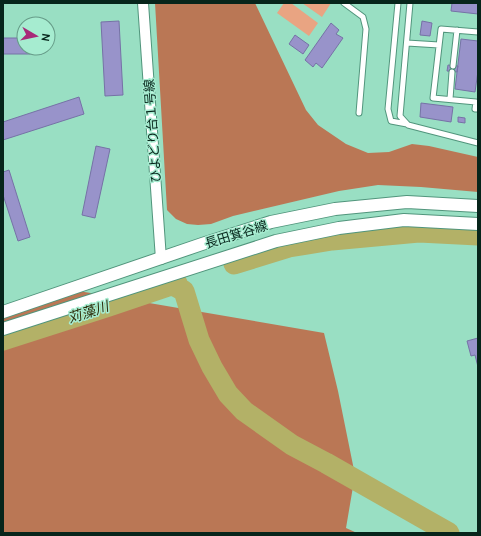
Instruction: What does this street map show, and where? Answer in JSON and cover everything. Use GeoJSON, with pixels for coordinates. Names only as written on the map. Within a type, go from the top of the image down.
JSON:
{"type":"FeatureCollection","features":[{"type":"Feature","properties":{"kind":"street","name":"ひよどり台１号線"},"geometry":{"type":"LineString","coordinates":[[143,3],[161,259]]}},
{"type":"Feature","properties":{"kind":"street","name":"長田箕谷線"},"geometry":{"type":"LineString","coordinates":[[3,312],[271,222],[336,210],[407,202],[478,206]]}},
{"type":"Feature","properties":{"kind":"street","name":"長田箕谷線"},"geometry":{"type":"LineString","coordinates":[[4,326],[276,241],[339,228],[404,220],[478,224]]}},
{"type":"Feature","properties":{"kind":"lane"},"geometry":{"type":"LineString","coordinates":[[344,3],[363,17],[366,29],[358,113]]}},
{"type":"Feature","properties":{"kind":"lane"},"geometry":{"type":"LineString","coordinates":[[398,3],[388,109],[391,121],[478,143]]}},
{"type":"Feature","properties":{"kind":"lane"},"geometry":{"type":"LineString","coordinates":[[408,125],[400,116],[410,3]]}},
{"type":"Feature","properties":{"kind":"lane"},"geometry":{"type":"LineString","coordinates":[[478,32],[440,29],[434,98],[476,102],[475,109],[478,109]]}},
{"type":"Feature","properties":{"kind":"lane"},"geometry":{"type":"LineString","coordinates":[[453,66],[457,30]]}},
{"type":"Feature","properties":{"kind":"lane"},"geometry":{"type":"LineString","coordinates":[[407,43],[439,45]]}},
{"type":"Feature","properties":{"kind":"lane"},"geometry":{"type":"LineString","coordinates":[[450,99],[452,72]]}},
{"type":"Feature","properties":{"kind":"shaded area"},"geometry":{"type":"Polygon","coordinates":[[[155,3],[255,3],[306,110],[318,125],[346,144],[368,153],[389,152],[412,144],[429,146],[478,157],[478,192],[378,185],[339,191],[233,216],[211,224],[187,224],[176,219],[167,210],[155,3]]]}},
{"type":"Feature","properties":{"kind":"shaded area"},"geometry":{"type":"Polygon","coordinates":[[[284,3],[291,3],[318,23],[309,36],[277,13],[284,3]]]}},
{"type":"Feature","properties":{"kind":"shaded area"},"geometry":{"type":"Polygon","coordinates":[[[302,3],[331,3],[322,17],[302,3]]]}},
{"type":"Feature","properties":{"kind":"shaded area"},"geometry":{"type":"Polygon","coordinates":[[[67,289],[324,333],[338,391],[355,475],[346,528],[357,533],[3,533],[3,315],[67,289]]]}},
{"type":"Feature","properties":{"kind":"building"},"geometry":{"type":"Polygon","coordinates":[[[452,3],[478,3],[478,14],[451,11],[452,3]]]}},
{"type":"Feature","properties":{"kind":"building"},"geometry":{"type":"Polygon","coordinates":[[[119,21],[123,95],[105,96],[101,22],[119,21]]]}},
{"type":"Feature","properties":{"kind":"building"},"geometry":{"type":"Polygon","coordinates":[[[422,21],[432,23],[430,36],[420,35],[422,21]]]}},
{"type":"Feature","properties":{"kind":"building"},"geometry":{"type":"Polygon","coordinates":[[[331,23],[339,30],[336,34],[343,38],[322,68],[316,63],[313,67],[305,60],[331,23]]]}},
{"type":"Feature","properties":{"kind":"building"},"geometry":{"type":"Polygon","coordinates":[[[295,35],[309,45],[303,54],[289,44],[295,35]]]}},
{"type":"Feature","properties":{"kind":"building"},"geometry":{"type":"Polygon","coordinates":[[[3,38],[16,38],[16,54],[3,54],[3,38]]]}},
{"type":"Feature","properties":{"kind":"building"},"geometry":{"type":"Polygon","coordinates":[[[461,39],[478,41],[478,71],[475,92],[455,89],[461,39]]]}},
{"type":"Feature","properties":{"kind":"building"},"geometry":{"type":"Polygon","coordinates":[[[448,65],[458,66],[457,72],[447,71],[448,65]]]}},
{"type":"Feature","properties":{"kind":"building"},"geometry":{"type":"Polygon","coordinates":[[[79,97],[84,114],[3,140],[3,122],[79,97]]]}},
{"type":"Feature","properties":{"kind":"building"},"geometry":{"type":"Polygon","coordinates":[[[421,103],[453,107],[451,122],[420,117],[421,103]]]}},
{"type":"Feature","properties":{"kind":"building"},"geometry":{"type":"Polygon","coordinates":[[[458,117],[465,118],[465,123],[458,122],[458,117]]]}},
{"type":"Feature","properties":{"kind":"building"},"geometry":{"type":"Polygon","coordinates":[[[96,146],[110,149],[95,218],[82,215],[96,146]]]}},
{"type":"Feature","properties":{"kind":"building"},"geometry":{"type":"Polygon","coordinates":[[[9,170],[30,237],[18,241],[3,195],[3,172],[9,170]]]}},
{"type":"Feature","properties":{"kind":"building"},"geometry":{"type":"Polygon","coordinates":[[[478,338],[478,367],[475,355],[471,356],[467,341],[478,338]]]}},
{"type":"Feature","properties":{"kind":"waterway"},"geometry":{"type":"LineString","coordinates":[[234,264],[289,247],[332,240],[419,232],[478,235]]}},
{"type":"Feature","properties":{"kind":"waterway","name":"苅藻川"},"geometry":{"type":"LineString","coordinates":[[3,340],[177,283]]}},
{"type":"Feature","properties":{"kind":"waterway"},"geometry":{"type":"LineString","coordinates":[[173,285],[184,291],[199,340],[212,367],[228,394],[244,411],[292,445],[449,533]]}}]}
